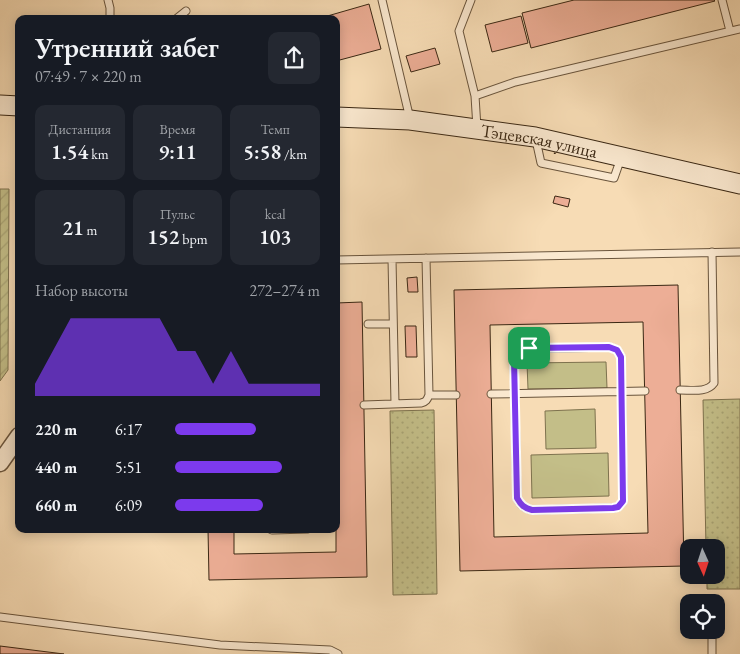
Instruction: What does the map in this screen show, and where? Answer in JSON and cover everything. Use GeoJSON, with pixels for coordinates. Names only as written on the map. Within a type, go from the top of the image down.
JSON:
{"type":"FeatureCollection","features":[{"type":"Feature","properties":{"kind":"main road"},"geometry":{"type":"LineString","coordinates":[[0,105],[15,106]]}},
{"type":"Feature","properties":{"kind":"main road","name":"Тэцевская улица"},"geometry":{"type":"LineString","coordinates":[[340,117],[410,120],[536,137],[740,184]]}},
{"type":"Feature","properties":{"kind":"street"},"geometry":{"type":"LineString","coordinates":[[0,463],[15,442]]}},
{"type":"Feature","properties":{"kind":"lane"},"geometry":{"type":"LineString","coordinates":[[108,0],[110,15]]}},
{"type":"Feature","properties":{"kind":"lane"},"geometry":{"type":"LineString","coordinates":[[382,0],[410,120]]}},
{"type":"Feature","properties":{"kind":"lane"},"geometry":{"type":"LineString","coordinates":[[471,0],[459,31],[475,96],[476,128]]}},
{"type":"Feature","properties":{"kind":"lane"},"geometry":{"type":"LineString","coordinates":[[722,0],[730,31]]}},
{"type":"Feature","properties":{"kind":"lane"},"geometry":{"type":"LineString","coordinates":[[181,15],[186,11]]}},
{"type":"Feature","properties":{"kind":"lane"},"geometry":{"type":"LineString","coordinates":[[475,96],[515,82],[740,29]]}},
{"type":"Feature","properties":{"kind":"lane"},"geometry":{"type":"LineString","coordinates":[[680,390],[706,390],[714,383],[712,252]]}},
{"type":"Feature","properties":{"kind":"lane"},"geometry":{"type":"LineString","coordinates":[[340,260],[740,252]]}},
{"type":"Feature","properties":{"kind":"lane"},"geometry":{"type":"LineString","coordinates":[[364,404],[421,403],[427,400],[429,395],[426,258]]}},
{"type":"Feature","properties":{"kind":"lane"},"geometry":{"type":"LineString","coordinates":[[392,259],[395,404]]}},
{"type":"Feature","properties":{"kind":"lane"},"geometry":{"type":"LineString","coordinates":[[368,324],[393,324]]}},
{"type":"Feature","properties":{"kind":"lane"},"geometry":{"type":"LineString","coordinates":[[609,347],[620,353],[624,496],[623,501],[618,507],[604,509],[532,510],[526,509],[520,503],[517,498],[515,394],[514,359],[519,352],[529,348],[609,347]]}},
{"type":"Feature","properties":{"kind":"lane"},"geometry":{"type":"LineString","coordinates":[[491,394],[645,391]]}},
{"type":"Feature","properties":{"kind":"lane"},"geometry":{"type":"LineString","coordinates":[[429,395],[456,395]]}},
{"type":"Feature","properties":{"kind":"lane"},"geometry":{"type":"LineString","coordinates":[[0,617],[220,645],[330,650],[338,654]]}},
{"type":"Feature","properties":{"kind":"lane"},"geometry":{"type":"LineString","coordinates":[[712,639],[712,654]]}},
{"type":"Feature","properties":{"kind":"shaded area"},"geometry":{"type":"Polygon","coordinates":[[[0,189],[9,189],[8,370],[0,381],[0,189]]]}},
{"type":"Feature","properties":{"kind":"shaded area"},"geometry":{"type":"Polygon","coordinates":[[[606,362],[607,388],[528,389],[527,363],[606,362]]]}},
{"type":"Feature","properties":{"kind":"shaded area"},"geometry":{"type":"Polygon","coordinates":[[[740,399],[740,589],[707,589],[707,584],[725,584],[725,539],[706,539],[703,400],[740,399]]]}},
{"type":"Feature","properties":{"kind":"shaded area"},"geometry":{"type":"Polygon","coordinates":[[[595,409],[596,448],[546,449],[545,411],[595,409]]]}},
{"type":"Feature","properties":{"kind":"shaded area"},"geometry":{"type":"Polygon","coordinates":[[[434,410],[437,594],[393,595],[390,411],[434,410]]]}},
{"type":"Feature","properties":{"kind":"shaded area"},"geometry":{"type":"Polygon","coordinates":[[[608,453],[609,496],[532,498],[531,455],[608,453]]]}},
{"type":"Feature","properties":{"kind":"building"},"geometry":{"type":"Polygon","coordinates":[[[574,0],[715,1],[531,48],[522,13],[574,0]]]}},
{"type":"Feature","properties":{"kind":"building"},"geometry":{"type":"Polygon","coordinates":[[[369,4],[381,49],[340,60],[340,15],[331,15],[369,4]]]}},
{"type":"Feature","properties":{"kind":"building"},"geometry":{"type":"Polygon","coordinates":[[[521,16],[528,43],[492,52],[485,25],[521,16]]]}},
{"type":"Feature","properties":{"kind":"building"},"geometry":{"type":"Polygon","coordinates":[[[435,48],[440,64],[411,72],[406,56],[435,48]]]}},
{"type":"Feature","properties":{"kind":"building"},"geometry":{"type":"Polygon","coordinates":[[[555,196],[570,199],[568,207],[553,203],[555,196]]]}},
{"type":"Feature","properties":{"kind":"building"},"geometry":{"type":"Polygon","coordinates":[[[417,277],[418,292],[408,292],[407,278],[417,277]]]}},
{"type":"Feature","properties":{"kind":"building"},"geometry":{"type":"Polygon","coordinates":[[[678,285],[683,539],[680,539],[680,566],[460,571],[454,290],[678,285]],[[643,322],[490,325],[494,537],[648,533],[643,322]]]}},
{"type":"Feature","properties":{"kind":"building"},"geometry":{"type":"Polygon","coordinates":[[[362,302],[367,577],[209,580],[208,533],[234,533],[234,554],[336,552],[336,533],[340,533],[340,303],[362,302]]]}},
{"type":"Feature","properties":{"kind":"building"},"geometry":{"type":"Polygon","coordinates":[[[405,326],[416,326],[417,357],[406,357],[405,326]]]}},
{"type":"Feature","properties":{"kind":"building"},"geometry":{"type":"Polygon","coordinates":[[[0,646],[64,654],[0,654],[0,646]]]}},
{"type":"Feature","properties":{"kind":"route"},"geometry":{"type":"LineString","coordinates":[[609,347],[614,348],[620,353],[624,496],[623,501],[618,507],[532,510],[522,506],[517,498],[514,359],[519,352],[529,348],[609,347]]}}]}
